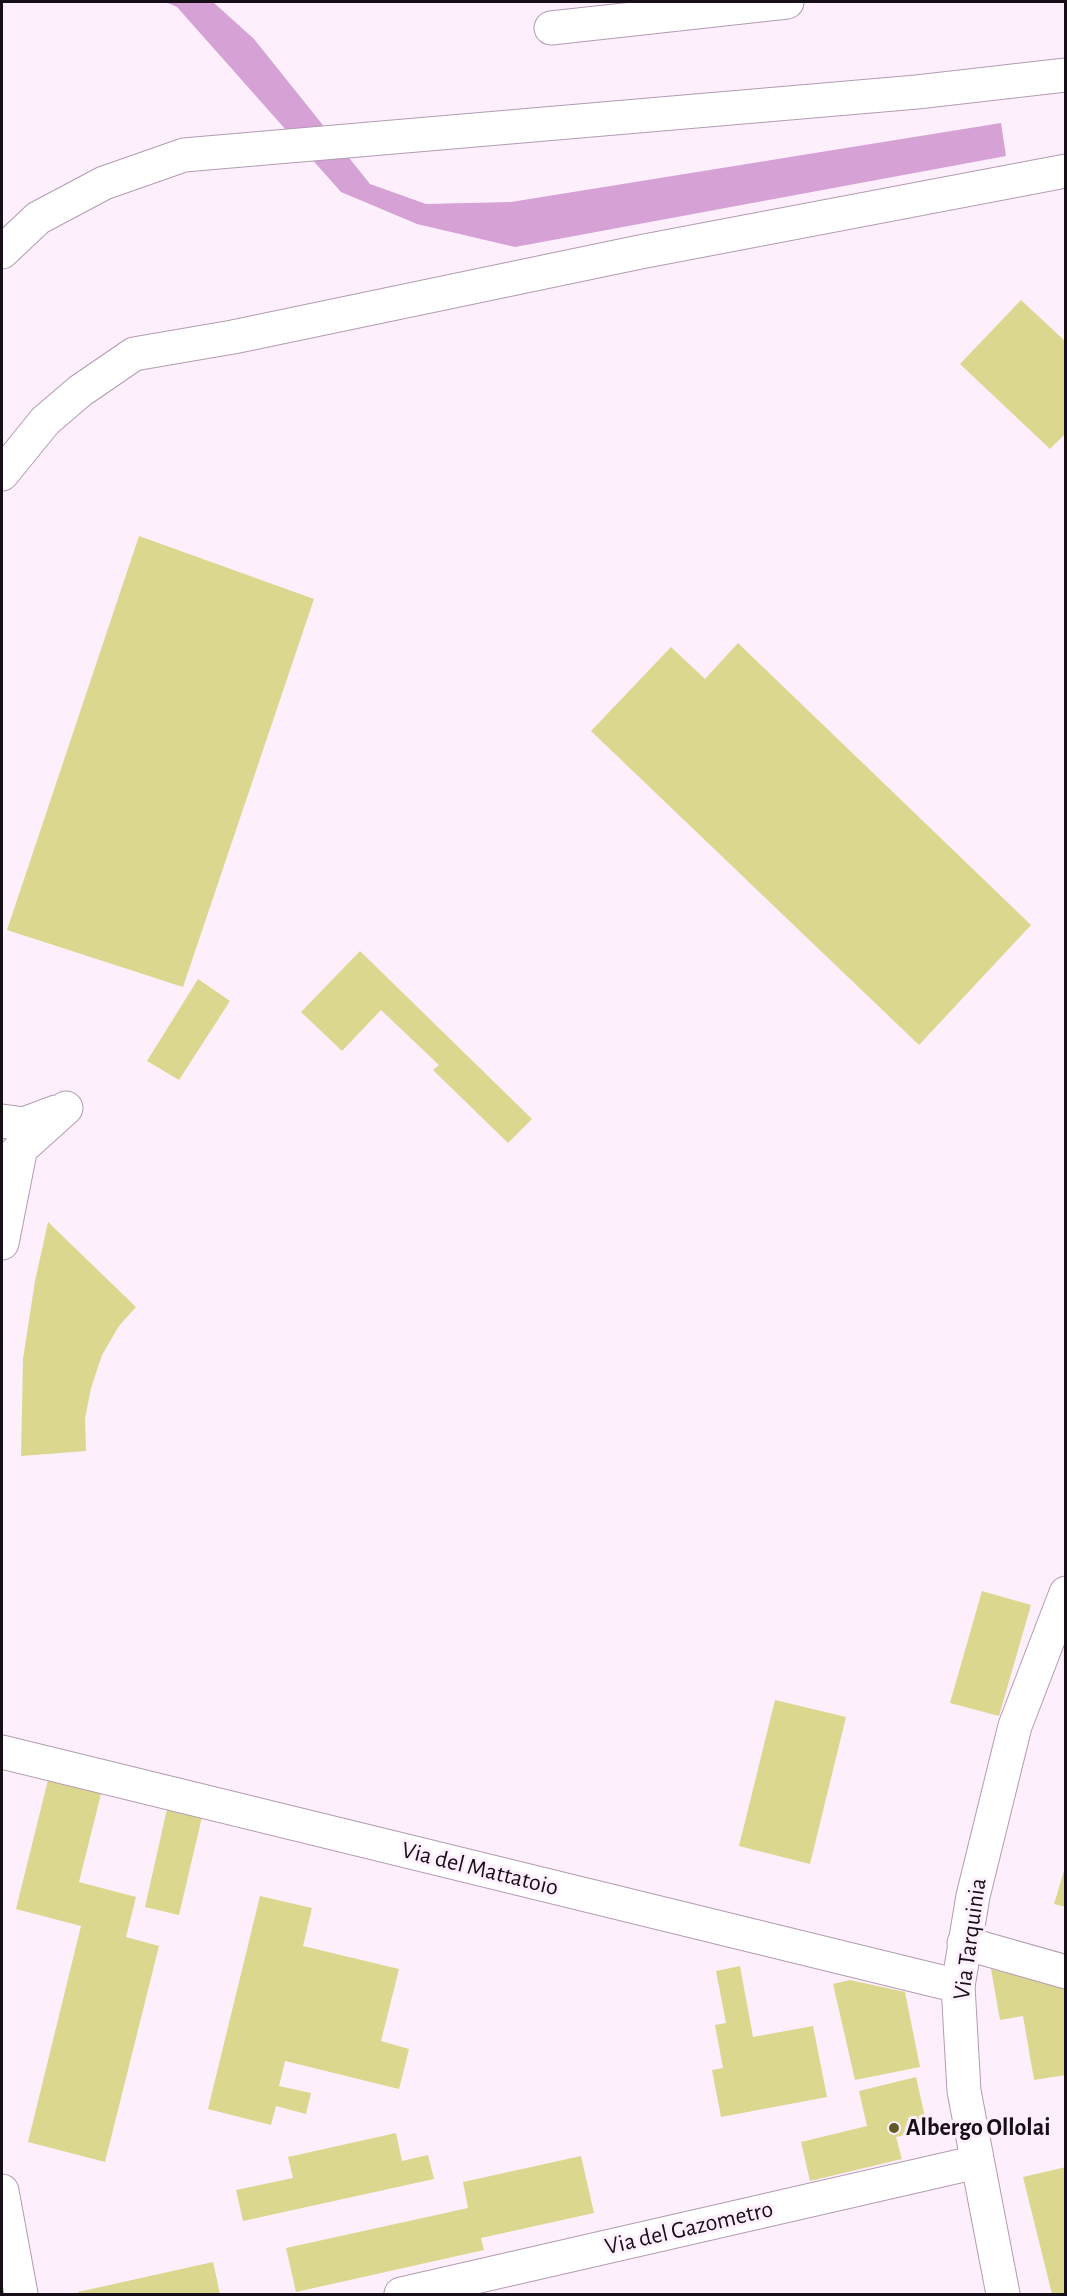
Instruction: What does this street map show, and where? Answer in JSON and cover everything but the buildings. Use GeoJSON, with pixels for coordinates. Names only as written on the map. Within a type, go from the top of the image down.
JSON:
{"type":"FeatureCollection","features":[{"type":"Feature","properties":{"kind":"main road"},"geometry":{"type":"LineString","coordinates":[[551,27],[787,2]]}},
{"type":"Feature","properties":{"kind":"main road"},"geometry":{"type":"LineString","coordinates":[[2,252],[38,218],[104,183],[184,155],[917,92],[1065,75]]}},
{"type":"Feature","properties":{"kind":"main road"},"geometry":{"type":"LineString","coordinates":[[2,474],[45,421],[80,391],[134,354],[233,337],[640,252],[1065,171]]}},
{"type":"Feature","properties":{"kind":"main road"},"geometry":{"type":"LineString","coordinates":[[2,1121],[24,1124],[66,1108],[11,1157],[2,1243]]}},
{"type":"Feature","properties":{"kind":"main road","name":"Via Tarquinia"},"geometry":{"type":"LineString","coordinates":[[1003,2295],[964,2091],[958,1986],[964,1943],[1015,1726],[1065,1593]]}},
{"type":"Feature","properties":{"kind":"main road","name":"Via del Mattatoio"},"geometry":{"type":"LineString","coordinates":[[2,1752],[958,1986]]}},
{"type":"Feature","properties":{"kind":"main road"},"geometry":{"type":"LineString","coordinates":[[964,1943],[1065,1972]]}},
{"type":"Feature","properties":{"kind":"main road","name":"Via del Gazometro"},"geometry":{"type":"LineString","coordinates":[[401,2295],[977,2162]]}},
{"type":"Feature","properties":{"kind":"main road"},"geometry":{"type":"LineString","coordinates":[[2,2191],[21,2295]]}},
{"type":"Feature","properties":{"kind":"shaded area"},"geometry":{"type":"Polygon","coordinates":[[[166,2],[213,2],[254,39],[370,184],[426,204],[511,202],[1001,123],[1006,156],[515,247],[417,224],[341,192],[177,7],[166,2]]]}},
{"type":"Feature","properties":{"kind":"place","name":"Albergo Ollolai"},"geometry":{"type":"Point","coordinates":[894,2128]}}]}
